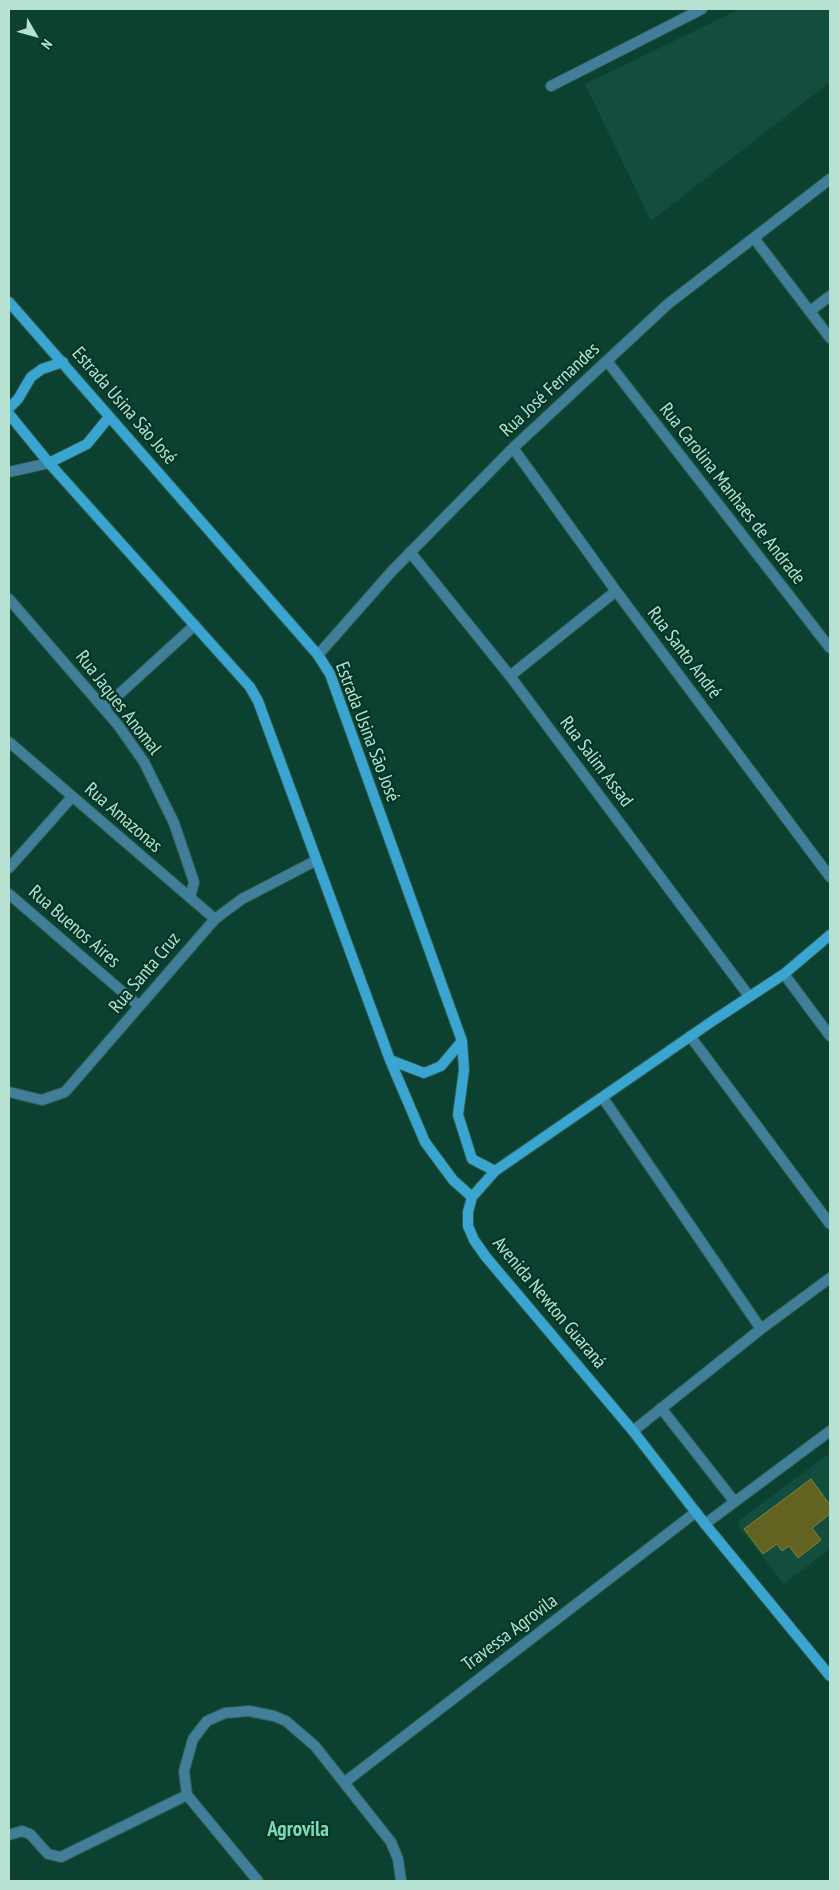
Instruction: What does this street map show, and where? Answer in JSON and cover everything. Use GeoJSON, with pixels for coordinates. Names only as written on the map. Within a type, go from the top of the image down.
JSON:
{"type":"FeatureCollection","features":[{"type":"Feature","properties":{"kind":"main road","name":"Estrada Usina São José"},"geometry":{"type":"LineString","coordinates":[[9,302],[318,655],[330,674],[462,1041],[464,1070],[458,1115],[472,1159],[495,1171]]}},
{"type":"Feature","properties":{"kind":"main road"},"geometry":{"type":"LineString","coordinates":[[9,408],[18,399],[31,377],[42,369],[63,362]]}},
{"type":"Feature","properties":{"kind":"main road"},"geometry":{"type":"LineString","coordinates":[[9,414],[49,463],[250,688],[258,701],[315,861],[390,1060],[425,1142],[453,1180],[472,1197],[495,1171],[690,1036],[784,974],[830,935]]}},
{"type":"Feature","properties":{"kind":"main road"},"geometry":{"type":"LineString","coordinates":[[49,463],[87,444],[109,417]]}},
{"type":"Feature","properties":{"kind":"main road"},"geometry":{"type":"LineString","coordinates":[[390,1060],[424,1073],[441,1066],[462,1041]]}},
{"type":"Feature","properties":{"kind":"main road","name":"Avenida Newton Guaraná"},"geometry":{"type":"LineString","coordinates":[[472,1197],[468,1212],[468,1226],[474,1240],[486,1257],[633,1431],[705,1524],[830,1676]]}},
{"type":"Feature","properties":{"kind":"street"},"geometry":{"type":"LineString","coordinates":[[551,86],[702,9]]}},
{"type":"Feature","properties":{"kind":"street","name":"Rua José Fernandes"},"geometry":{"type":"LineString","coordinates":[[318,655],[410,552],[513,448],[668,304],[830,179]]}},
{"type":"Feature","properties":{"kind":"street"},"geometry":{"type":"LineString","coordinates":[[754,238],[830,338]]}},
{"type":"Feature","properties":{"kind":"street"},"geometry":{"type":"LineString","coordinates":[[810,311],[830,296]]}},
{"type":"Feature","properties":{"kind":"street","name":"Rua Carolina Manhaes de Andrade"},"geometry":{"type":"LineString","coordinates":[[607,361],[830,648]]}},
{"type":"Feature","properties":{"kind":"street","name":"Rua Santo André"},"geometry":{"type":"LineString","coordinates":[[513,448],[616,591],[830,877]]}},
{"type":"Feature","properties":{"kind":"street"},"geometry":{"type":"LineString","coordinates":[[9,472],[49,463]]}},
{"type":"Feature","properties":{"kind":"street","name":"Rua Salim Assad"},"geometry":{"type":"LineString","coordinates":[[410,552],[510,676],[749,996]]}},
{"type":"Feature","properties":{"kind":"street"},"geometry":{"type":"LineString","coordinates":[[510,676],[616,591]]}},
{"type":"Feature","properties":{"kind":"street","name":"Rua Jaques Anomal"},"geometry":{"type":"LineString","coordinates":[[9,600],[104,708],[136,750],[165,802],[194,882],[190,898]]}},
{"type":"Feature","properties":{"kind":"street"},"geometry":{"type":"LineString","coordinates":[[104,708],[195,625]]}},
{"type":"Feature","properties":{"kind":"street","name":"Rua Amazonas"},"geometry":{"type":"LineString","coordinates":[[9,742],[215,920]]}},
{"type":"Feature","properties":{"kind":"street"},"geometry":{"type":"LineString","coordinates":[[9,868],[72,797]]}},
{"type":"Feature","properties":{"kind":"street","name":"Rua Santa Cruz"},"geometry":{"type":"LineString","coordinates":[[9,1092],[42,1100],[66,1092],[215,920],[242,899],[315,861]]}},
{"type":"Feature","properties":{"kind":"street","name":"Rua Buenos Aires"},"geometry":{"type":"LineString","coordinates":[[9,894],[140,1006]]}},
{"type":"Feature","properties":{"kind":"street"},"geometry":{"type":"LineString","coordinates":[[784,974],[830,1036]]}},
{"type":"Feature","properties":{"kind":"street"},"geometry":{"type":"LineString","coordinates":[[690,1036],[830,1224]]}},
{"type":"Feature","properties":{"kind":"street"},"geometry":{"type":"LineString","coordinates":[[602,1098],[761,1329]]}},
{"type":"Feature","properties":{"kind":"street"},"geometry":{"type":"LineString","coordinates":[[633,1431],[761,1329],[830,1278]]}},
{"type":"Feature","properties":{"kind":"street"},"geometry":{"type":"LineString","coordinates":[[661,1408],[734,1501]]}},
{"type":"Feature","properties":{"kind":"street"},"geometry":{"type":"LineString","coordinates":[[705,1524],[830,1431]]}},
{"type":"Feature","properties":{"kind":"street","name":"Travessa Agrovila"},"geometry":{"type":"LineString","coordinates":[[344,1782],[696,1512]]}},
{"type":"Feature","properties":{"kind":"street"},"geometry":{"type":"LineString","coordinates":[[258,1881],[187,1795],[184,1771],[193,1739],[207,1721],[225,1713],[250,1710],[274,1716],[286,1721],[315,1746],[391,1842],[398,1859],[401,1881]]}},
{"type":"Feature","properties":{"kind":"street"},"geometry":{"type":"LineString","coordinates":[[9,1835],[22,1831],[30,1834],[48,1854],[61,1858],[187,1795]]}},
{"type":"Feature","properties":{"kind":"shaded area"},"geometry":{"type":"Polygon","coordinates":[[[740,9],[830,9],[830,82],[651,221],[585,84],[740,9]]]}},
{"type":"Feature","properties":{"kind":"shaded area"},"geometry":{"type":"Polygon","coordinates":[[[830,1453],[830,1549],[784,1584],[738,1526],[740,1520],[830,1453]]]}},
{"type":"Feature","properties":{"kind":"building"},"geometry":{"type":"Polygon","coordinates":[[[811,1479],[830,1505],[830,1514],[812,1528],[821,1540],[798,1558],[789,1546],[782,1551],[777,1544],[763,1554],[744,1529],[811,1479]]]}},
{"type":"Feature","properties":{"kind":"district","name":"Agrovila"},"geometry":{"type":"Point","coordinates":[298,1830]}}]}
